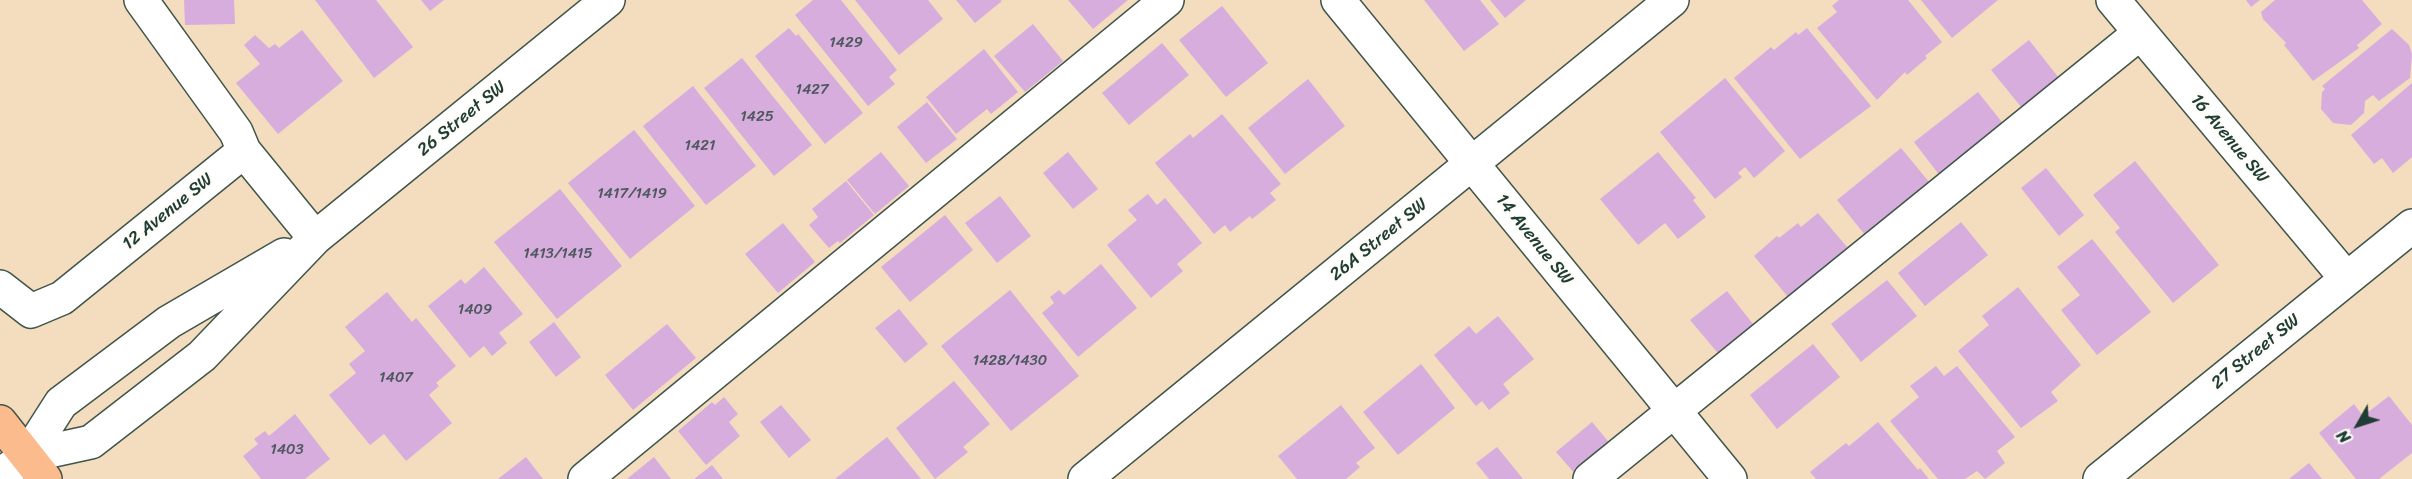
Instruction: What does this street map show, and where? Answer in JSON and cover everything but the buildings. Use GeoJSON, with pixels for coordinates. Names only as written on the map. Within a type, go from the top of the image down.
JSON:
{"type":"FeatureCollection","features":[{"type":"Feature","properties":{"kind":"main road"},"geometry":{"type":"LineString","coordinates":[[0,422],[36,467]]}},
{"type":"Feature","properties":{"kind":"street"},"geometry":{"type":"LineString","coordinates":[[141,0],[236,132],[244,151],[315,238]]}},
{"type":"Feature","properties":{"kind":"street","name":"26 Street SW"},"geometry":{"type":"LineString","coordinates":[[0,475],[36,467],[91,442],[202,356],[315,238],[608,0]]}},
{"type":"Feature","properties":{"kind":"street"},"geometry":{"type":"LineString","coordinates":[[585,479],[1167,0]]}},
{"type":"Feature","properties":{"kind":"street","name":"14 Avenue SW"},"geometry":{"type":"LineString","coordinates":[[1338,0],[1730,479]]}},
{"type":"Feature","properties":{"kind":"street","name":"26A Street SW"},"geometry":{"type":"LineString","coordinates":[[1085,479],[1672,0]]}},
{"type":"Feature","properties":{"kind":"street","name":"16 Avenue SW"},"geometry":{"type":"LineString","coordinates":[[2113,0],[2346,278]]}},
{"type":"Feature","properties":{"kind":"street"},"geometry":{"type":"LineString","coordinates":[[1590,479],[2140,33]]}},
{"type":"Feature","properties":{"kind":"street","name":"12 Avenue SW"},"geometry":{"type":"LineString","coordinates":[[0,287],[31,311],[62,298],[244,151]]}},
{"type":"Feature","properties":{"kind":"street","name":"27 Street SW"},"geometry":{"type":"LineString","coordinates":[[2100,479],[2412,226]]}},
{"type":"Feature","properties":{"kind":"street","name":"26 Street SW"},"geometry":{"type":"LineString","coordinates":[[36,467],[61,403],[169,322],[315,238]]}}]}
